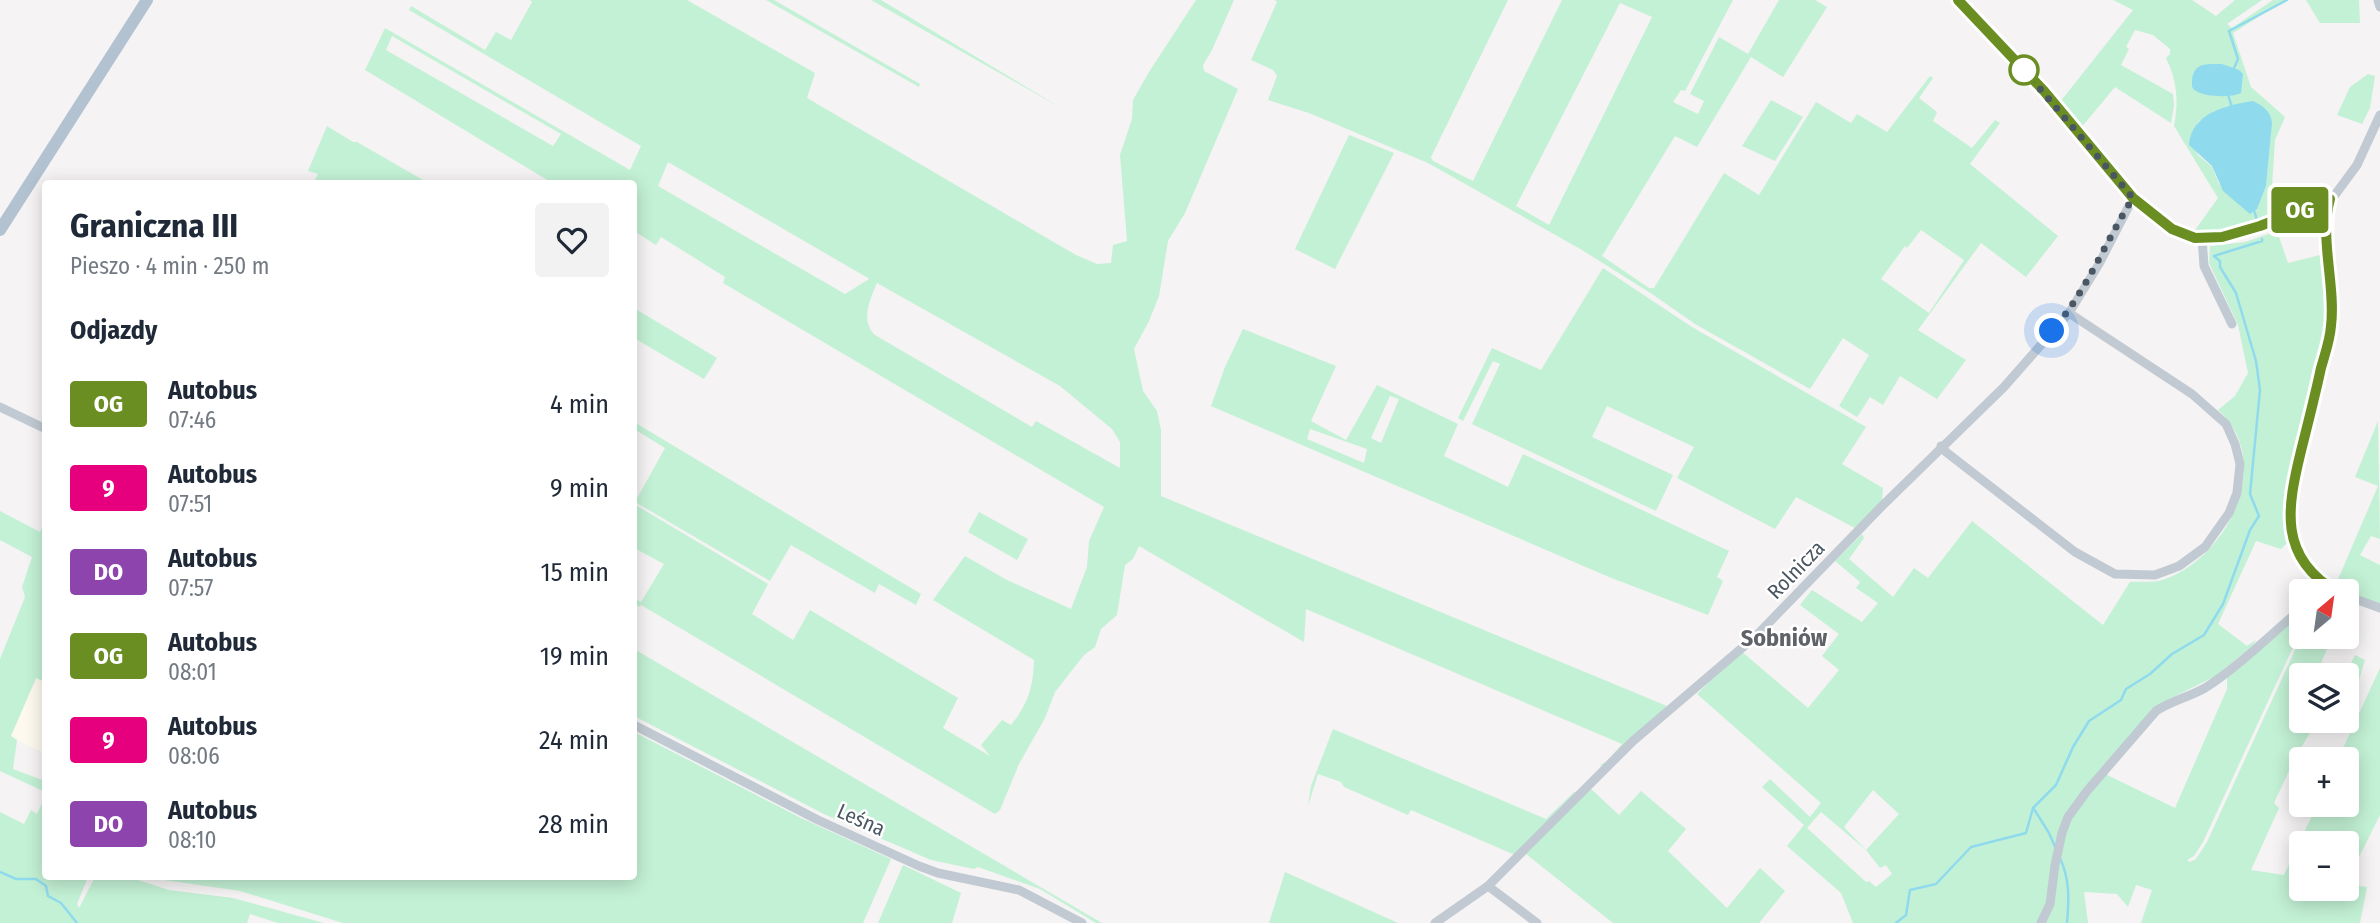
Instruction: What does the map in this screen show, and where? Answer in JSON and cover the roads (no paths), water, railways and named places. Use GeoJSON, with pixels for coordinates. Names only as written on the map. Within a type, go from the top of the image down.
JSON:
{"type":"FeatureCollection","features":[{"type":"Feature","properties":{"kind":"main road"},"geometry":{"type":"LineString","coordinates":[[0,230],[147,0]]}},
{"type":"Feature","properties":{"kind":"street"},"geometry":{"type":"LineString","coordinates":[[1958,0],[2044,91],[2133,198],[2172,229],[2188,236],[2222,237],[2260,226],[2330,199],[2357,165],[2380,116]]}},
{"type":"Feature","properties":{"kind":"street"},"geometry":{"type":"LineString","coordinates":[[2378,0],[2380,7]]}},
{"type":"Feature","properties":{"kind":"street","name":"Rolnicza"},"geometry":{"type":"LineString","coordinates":[[1435,923],[1488,886],[1633,741],[1769,623],[1941,446],[2004,387],[2069,313],[2133,198]]}},
{"type":"Feature","properties":{"kind":"street"},"geometry":{"type":"LineString","coordinates":[[2316,579],[2296,549],[2291,534],[2289,503],[2331,329],[2333,303],[2327,242],[2330,199]]}},
{"type":"Feature","properties":{"kind":"street"},"geometry":{"type":"LineString","coordinates":[[2202,238],[2204,266],[2232,324]]}},
{"type":"Feature","properties":{"kind":"street"},"geometry":{"type":"LineString","coordinates":[[1941,446],[2075,552],[2115,573],[2155,575],[2179,566],[2205,547],[2229,513],[2237,493],[2240,464],[2226,424],[2192,394],[2069,313]]}},
{"type":"Feature","properties":{"kind":"street"},"geometry":{"type":"LineString","coordinates":[[0,407],[42,427]]}},
{"type":"Feature","properties":{"kind":"street"},"geometry":{"type":"LineString","coordinates":[[2359,600],[2380,608]]}},
{"type":"Feature","properties":{"kind":"street"},"geometry":{"type":"LineString","coordinates":[[2041,923],[2050,904],[2059,844],[2068,817],[2087,791],[2156,711],[2203,689],[2289,619]]}},
{"type":"Feature","properties":{"kind":"street","name":"Leśna"},"geometry":{"type":"LineString","coordinates":[[637,727],[818,820],[919,866],[938,873],[1019,890],[1083,923]]}},
{"type":"Feature","properties":{"kind":"street"},"geometry":{"type":"LineString","coordinates":[[1488,886],[1537,923]]}},
{"type":"Feature","properties":{"kind":"water"},"geometry":{"type":"Polygon","coordinates":[[[2222,64],[2243,74],[2241,93],[2212,96],[2193,89],[2193,75],[2198,67],[2222,64]]]}},
{"type":"Feature","properties":{"kind":"water"},"geometry":{"type":"Polygon","coordinates":[[[2253,101],[2266,109],[2272,123],[2266,186],[2257,209],[2250,214],[2223,191],[2212,166],[2189,145],[2191,134],[2203,118],[2222,108],[2253,101]]]}},
{"type":"Feature","properties":{"kind":"waterway"},"geometry":{"type":"LineString","coordinates":[[2234,68],[2238,59],[2229,31],[2287,0]]}},
{"type":"Feature","properties":{"kind":"waterway"},"geometry":{"type":"LineString","coordinates":[[2228,94],[2232,108]]}},
{"type":"Feature","properties":{"kind":"waterway"},"geometry":{"type":"LineString","coordinates":[[2254,210],[2257,220]]}},
{"type":"Feature","properties":{"kind":"waterway"},"geometry":{"type":"LineString","coordinates":[[1896,923],[1906,915],[1910,890],[1936,884],[1971,847],[2026,833],[2033,808],[2056,785],[2073,747],[2089,721],[2121,700],[2126,689],[2150,674],[2172,654],[2204,635],[2223,604],[2250,530],[2259,516],[2250,494],[2260,390],[2256,361],[2236,293],[2220,267],[2220,261],[2214,256],[2262,239]]}},
{"type":"Feature","properties":{"kind":"waterway"},"geometry":{"type":"LineString","coordinates":[[2034,809],[2056,849]]}},
{"type":"Feature","properties":{"kind":"waterway"},"geometry":{"type":"LineString","coordinates":[[2060,858],[2068,890],[2067,923]]}},
{"type":"Feature","properties":{"kind":"waterway"},"geometry":{"type":"LineString","coordinates":[[0,872],[16,879],[36,879],[46,886],[48,896],[61,903],[77,923]]}},
{"type":"Feature","properties":{"kind":"district","name":"Sobniów"},"geometry":{"type":"Point","coordinates":[1784,638]}}]}
